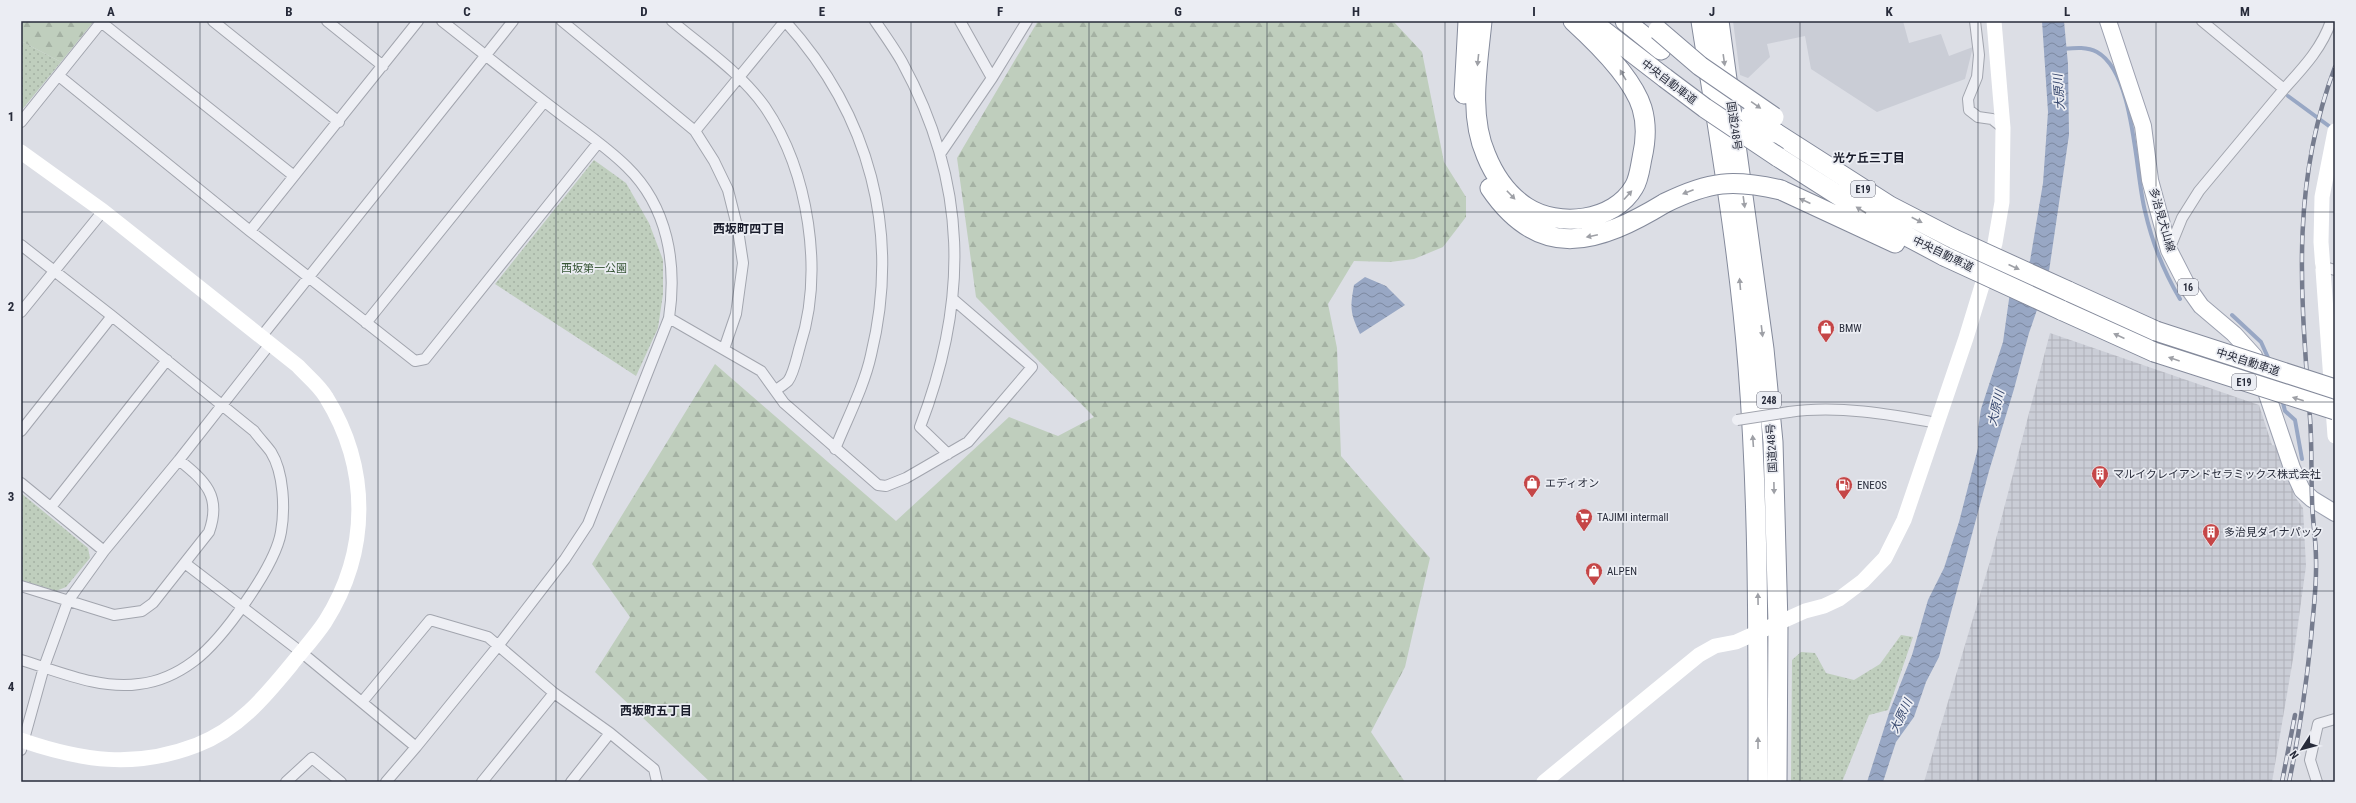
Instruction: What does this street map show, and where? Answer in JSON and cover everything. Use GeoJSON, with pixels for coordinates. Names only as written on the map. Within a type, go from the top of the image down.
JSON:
{"type":"FeatureCollection","features":[{"type":"Feature","properties":{"kind":"highway"},"geometry":{"type":"LineString","coordinates":[[1468,21],[1464,104],[1475,160],[1485,181],[1511,215],[1533,229],[1560,238],[1578,239],[1615,230],[1689,191],[1720,183],[1749,182],[1781,190],[1942,261]]}},
{"type":"Feature","properties":{"kind":"highway"},"geometry":{"type":"LineString","coordinates":[[1482,21],[1476,100],[1477,120],[1485,155],[1504,186],[1527,208],[1555,218],[1572,219],[1586,218],[1607,210],[1623,200],[1634,188],[1639,175],[1646,133],[1641,107],[1619,68],[1573,21]]}},
{"type":"Feature","properties":{"kind":"highway","name":"中央自動車道"},"geometry":{"type":"LineString","coordinates":[[1591,21],[1665,78],[1778,158],[1942,261],[2057,308],[2154,352],[2335,410]]}},
{"type":"Feature","properties":{"kind":"highway","name":"中央自動車道"},"geometry":{"type":"LineString","coordinates":[[1625,21],[1743,112],[1775,125],[1874,182],[1890,206],[1954,239],[2156,331],[2335,389]]}},
{"type":"Feature","properties":{"kind":"highway","name":"国道248号"},"geometry":{"type":"LineString","coordinates":[[1701,21],[1732,215],[1742,301],[1754,450],[1758,631],[1758,782]]}},
{"type":"Feature","properties":{"kind":"highway","name":"国道248号"},"geometry":{"type":"LineString","coordinates":[[1719,21],[1764,349],[1773,442],[1778,624],[1777,782]]}},
{"type":"Feature","properties":{"kind":"highway"},"geometry":{"type":"LineString","coordinates":[[1653,26],[1700,66],[1775,125]]}},
{"type":"Feature","properties":{"kind":"main road","name":"多治見犬山線"},"geometry":{"type":"LineString","coordinates":[[2108,21],[2143,126],[2150,180],[2168,250],[2189,289],[2201,306],[2234,334],[2254,356],[2292,468],[2302,490],[2312,499],[2335,513]]}},
{"type":"Feature","properties":{"kind":"street"},"geometry":{"type":"LineString","coordinates":[[21,122],[102,21],[294,176]]}},
{"type":"Feature","properties":{"kind":"street"},"geometry":{"type":"LineString","coordinates":[[213,21],[339,122]]}},
{"type":"Feature","properties":{"kind":"street"},"geometry":{"type":"LineString","coordinates":[[327,21],[383,66]]}},
{"type":"Feature","properties":{"kind":"street"},"geometry":{"type":"LineString","coordinates":[[250,231],[339,122],[418,21]]}},
{"type":"Feature","properties":{"kind":"street"},"geometry":{"type":"LineString","coordinates":[[386,782],[416,748],[498,646],[565,559],[588,524],[669,318],[673,291],[672,258],[665,229],[652,199],[628,167],[442,21]]}},
{"type":"Feature","properties":{"kind":"street"},"geometry":{"type":"LineString","coordinates":[[21,152],[103,211],[265,341],[298,366],[325,395],[347,435],[357,473],[360,516],[354,560],[340,594],[325,622],[257,706],[240,721],[225,732],[196,745],[151,757],[101,761],[22,744],[44,667],[68,601],[104,551],[179,460],[222,403],[265,341],[308,278],[513,21]]}},
{"type":"Feature","properties":{"kind":"street"},"geometry":{"type":"LineString","coordinates":[[562,21],[695,131],[714,161],[728,190],[738,230],[743,263],[736,314],[724,349]]}},
{"type":"Feature","properties":{"kind":"street"},"geometry":{"type":"LineString","coordinates":[[672,21],[739,77],[765,107],[779,130],[794,165],[810,234],[809,308],[802,340],[789,380],[776,390]]}},
{"type":"Feature","properties":{"kind":"street"},"geometry":{"type":"LineString","coordinates":[[695,131],[785,21],[809,48],[840,96],[861,142],[881,227],[882,302],[871,357],[835,449]]}},
{"type":"Feature","properties":{"kind":"street"},"geometry":{"type":"LineString","coordinates":[[875,21],[901,61],[924,109],[940,154],[953,223],[956,265],[954,300],[937,381],[920,427],[948,454]]}},
{"type":"Feature","properties":{"kind":"street"},"geometry":{"type":"LineString","coordinates":[[960,21],[992,78]]}},
{"type":"Feature","properties":{"kind":"street"},"geometry":{"type":"LineString","coordinates":[[940,154],[992,78],[1027,21]]}},
{"type":"Feature","properties":{"kind":"street"},"geometry":{"type":"LineString","coordinates":[[1975,21],[1979,55],[1977,77],[1968,100],[1969,110],[1978,117],[1992,119],[2003,128]]}},
{"type":"Feature","properties":{"kind":"street"},"geometry":{"type":"LineString","coordinates":[[1544,782],[1699,654],[1715,646],[1736,642],[1758,631],[1839,599],[1863,581],[1885,558],[1904,520],[1995,243],[2002,202],[2003,128],[1994,21]]}},
{"type":"Feature","properties":{"kind":"street"},"geometry":{"type":"LineString","coordinates":[[2202,21],[2284,89]]}},
{"type":"Feature","properties":{"kind":"street"},"geometry":{"type":"LineString","coordinates":[[2327,34],[2331,21]]}},
{"type":"Feature","properties":{"kind":"street"},"geometry":{"type":"LineString","coordinates":[[2168,250],[2182,218],[2199,191],[2311,59],[2327,34],[2335,25]]}},
{"type":"Feature","properties":{"kind":"street"},"geometry":{"type":"LineString","coordinates":[[59,76],[308,278],[415,361],[425,359],[598,144]]}},
{"type":"Feature","properties":{"kind":"street"},"geometry":{"type":"LineString","coordinates":[[366,323],[544,102]]}},
{"type":"Feature","properties":{"kind":"street"},"geometry":{"type":"LineString","coordinates":[[2335,130],[2322,197],[2328,268],[2335,436]]}},
{"type":"Feature","properties":{"kind":"street"},"geometry":{"type":"LineString","coordinates":[[21,312],[103,211]]}},
{"type":"Feature","properties":{"kind":"street"},"geometry":{"type":"LineString","coordinates":[[21,245],[222,403],[254,431],[271,453],[280,478],[281,532],[268,566],[242,608],[195,660],[180,671],[162,678],[139,684],[112,685],[21,660]]}},
{"type":"Feature","properties":{"kind":"street"},"geometry":{"type":"LineString","coordinates":[[669,318],[761,371],[784,403],[878,485],[886,486],[906,478],[968,442],[1032,367],[954,300]]}},
{"type":"Feature","properties":{"kind":"street"},"geometry":{"type":"LineString","coordinates":[[21,431],[112,316]]}},
{"type":"Feature","properties":{"kind":"street"},"geometry":{"type":"LineString","coordinates":[[50,507],[167,360]]}},
{"type":"Feature","properties":{"kind":"street"},"geometry":{"type":"LineString","coordinates":[[1737,420],[1815,408],[1871,413],[1937,423]]}},
{"type":"Feature","properties":{"kind":"street"},"geometry":{"type":"LineString","coordinates":[[21,586],[114,615],[142,611],[158,598],[186,564],[209,532],[214,511],[213,501],[202,479],[179,460]]}},
{"type":"Feature","properties":{"kind":"street"},"geometry":{"type":"LineString","coordinates":[[21,483],[104,551]]}},
{"type":"Feature","properties":{"kind":"street"},"geometry":{"type":"LineString","coordinates":[[186,564],[301,652],[416,748]]}},
{"type":"Feature","properties":{"kind":"street"},"geometry":{"type":"LineString","coordinates":[[362,702],[430,620],[488,637],[554,693],[610,733],[654,769],[657,782]]}},
{"type":"Feature","properties":{"kind":"street"},"geometry":{"type":"LineString","coordinates":[[482,782],[554,693]]}},
{"type":"Feature","properties":{"kind":"street"},"geometry":{"type":"LineString","coordinates":[[2317,782],[2310,760],[2318,724],[2335,719]]}},
{"type":"Feature","properties":{"kind":"street"},"geometry":{"type":"LineString","coordinates":[[571,782],[610,733]]}},
{"type":"Feature","properties":{"kind":"street"},"geometry":{"type":"LineString","coordinates":[[286,782],[312,758],[341,782]]}},
{"type":"Feature","properties":{"kind":"shaded area"},"geometry":{"type":"Polygon","coordinates":[[[1733,21],[1903,21],[1909,43],[1941,34],[1949,56],[1973,47],[1965,79],[1877,112],[1811,69],[1805,36],[1767,44],[1770,57],[1748,78],[1740,75],[1733,21]]]}},
{"type":"Feature","properties":{"kind":"shaded area"},"geometry":{"type":"Polygon","coordinates":[[[2050,333],[2259,405],[2272,445],[2277,446],[2295,497],[2303,508],[2306,566],[2294,653],[2272,782],[1924,782],[1991,558],[2050,333]]]}},
{"type":"Feature","properties":{"kind":"green space"},"geometry":{"type":"Polygon","coordinates":[[[21,21],[94,21],[61,62],[21,41],[21,21]]]}},
{"type":"Feature","properties":{"kind":"green space"},"geometry":{"type":"Polygon","coordinates":[[[1038,21],[1393,21],[1422,52],[1444,162],[1466,197],[1466,217],[1443,247],[1414,259],[1390,262],[1354,261],[1328,304],[1337,348],[1341,456],[1430,558],[1405,667],[1371,732],[1405,782],[710,782],[595,672],[630,617],[592,564],[715,364],[896,521],[1009,417],[1058,436],[1094,417],[976,297],[957,158],[1038,21]]]}},
{"type":"Feature","properties":{"kind":"green space"},"geometry":{"type":"Polygon","coordinates":[[[21,41],[61,62],[21,111],[21,41]]]}},
{"type":"Feature","properties":{"kind":"green space","name":"西坂第一公園"},"geometry":{"type":"Polygon","coordinates":[[[594,160],[626,183],[649,223],[663,260],[663,294],[658,328],[636,376],[495,284],[594,160]]]}},
{"type":"Feature","properties":{"kind":"green space"},"geometry":{"type":"Polygon","coordinates":[[[21,493],[88,548],[90,558],[66,587],[56,591],[21,580],[21,493]]]}},
{"type":"Feature","properties":{"kind":"green space"},"geometry":{"type":"Polygon","coordinates":[[[1901,635],[1913,637],[1888,710],[1869,715],[1842,782],[1791,782],[1792,660],[1801,652],[1815,653],[1826,673],[1854,680],[1880,664],[1901,635]]]}},
{"type":"Feature","properties":{"kind":"water","name":"大原川"},"geometry":{"type":"Polygon","coordinates":[[[2042,21],[2064,21],[2068,64],[2069,135],[2048,278],[2029,333],[1989,471],[1939,657],[1926,682],[1914,717],[1896,742],[1883,782],[1867,782],[1890,710],[1912,655],[1928,600],[1944,568],[1959,522],[1978,448],[1978,429],[1981,409],[2003,342],[2011,285],[2024,266],[2030,261],[2043,183],[2048,112],[2042,21]]]}},
{"type":"Feature","properties":{"kind":"water"},"geometry":{"type":"Polygon","coordinates":[[[1365,277],[1386,286],[1405,305],[1360,334],[1354,321],[1352,299],[1354,285],[1365,277]]]}},
{"type":"Feature","properties":{"kind":"waterway"},"geometry":{"type":"LineString","coordinates":[[2061,49],[2084,48],[2097,52],[2110,63],[2119,80],[2132,125],[2142,194],[2151,234],[2159,256],[2180,299]]}},
{"type":"Feature","properties":{"kind":"waterway"},"geometry":{"type":"LineString","coordinates":[[2288,96],[2333,129]]}},
{"type":"Feature","properties":{"kind":"waterway"},"geometry":{"type":"LineString","coordinates":[[2232,315],[2261,342],[2270,362]]}},
{"type":"Feature","properties":{"kind":"waterway"},"geometry":{"type":"LineString","coordinates":[[2282,399],[2285,411],[2295,420],[2302,459]]}},
{"type":"Feature","properties":{"kind":"railway"},"geometry":{"type":"LineString","coordinates":[[2289,782],[2304,693],[2311,639],[2316,579],[2316,551],[2312,506],[2311,428],[2302,284],[2302,241],[2305,198],[2311,155],[2321,111],[2335,67]]}},
{"type":"Feature","properties":{"kind":"railway"},"geometry":{"type":"LineString","coordinates":[[2282,782],[2295,715]]}},
{"type":"Feature","properties":{"kind":"place","name":"BMW"},"geometry":{"type":"Point","coordinates":[1826,343]}},
{"type":"Feature","properties":{"kind":"place","name":"マルイクレイアンドセラミックス株式会社"},"geometry":{"type":"Point","coordinates":[2100,489]}},
{"type":"Feature","properties":{"kind":"place","name":"エディオン"},"geometry":{"type":"Point","coordinates":[1532,498]}},
{"type":"Feature","properties":{"kind":"place","name":"ENEOS"},"geometry":{"type":"Point","coordinates":[1844,500]}},
{"type":"Feature","properties":{"kind":"place","name":"TAJIMI intermall"},"geometry":{"type":"Point","coordinates":[1584,532]}},
{"type":"Feature","properties":{"kind":"place","name":"多治見ダイナパック"},"geometry":{"type":"Point","coordinates":[2211,547]}},
{"type":"Feature","properties":{"kind":"place","name":"ALPEN"},"geometry":{"type":"Point","coordinates":[1594,586]}},
{"type":"Feature","properties":{"kind":"district","name":"光ケ丘三丁目"},"geometry":{"type":"Point","coordinates":[1869,158]}},
{"type":"Feature","properties":{"kind":"district","name":"西坂町四丁目"},"geometry":{"type":"Point","coordinates":[749,229]}},
{"type":"Feature","properties":{"kind":"district","name":"西坂町五丁目"},"geometry":{"type":"Point","coordinates":[656,711]}}]}
